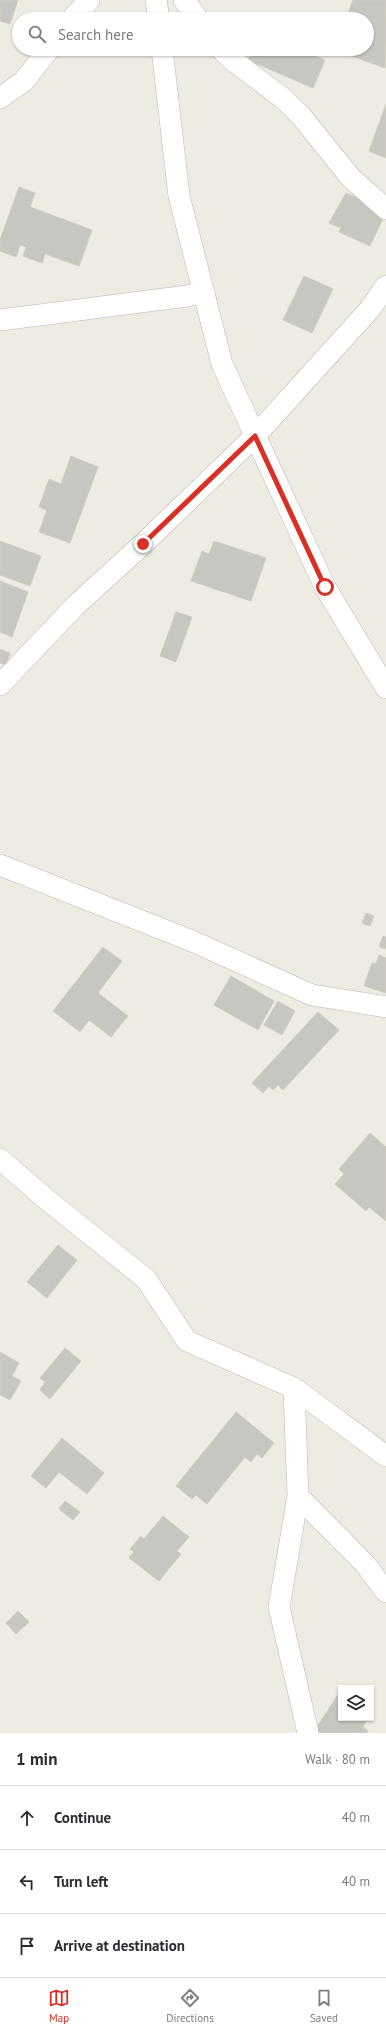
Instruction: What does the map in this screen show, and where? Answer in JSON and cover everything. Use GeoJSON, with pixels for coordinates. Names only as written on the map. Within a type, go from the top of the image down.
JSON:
{"type":"FeatureCollection","features":[{"type":"Feature","properties":{"kind":"street"},"geometry":{"type":"LineString","coordinates":[[78,12],[88,0]]}},
{"type":"Feature","properties":{"kind":"street"},"geometry":{"type":"LineString","coordinates":[[156,0],[158,12]]}},
{"type":"Feature","properties":{"kind":"street"},"geometry":{"type":"LineString","coordinates":[[184,0],[193,12]]}},
{"type":"Feature","properties":{"kind":"street"},"geometry":{"type":"LineString","coordinates":[[0,98],[24,81],[44,56]]}},
{"type":"Feature","properties":{"kind":"street"},"geometry":{"type":"LineString","coordinates":[[163,56],[179,196],[222,364],[325,587],[386,688]]}},
{"type":"Feature","properties":{"kind":"street"},"geometry":{"type":"LineString","coordinates":[[227,56],[284,99],[301,116],[351,178],[386,208]]}},
{"type":"Feature","properties":{"kind":"street"},"geometry":{"type":"LineString","coordinates":[[0,685],[76,605],[143,544],[255,436],[370,309],[386,286]]}},
{"type":"Feature","properties":{"kind":"street"},"geometry":{"type":"LineString","coordinates":[[0,320],[187,296],[204,292]]}},
{"type":"Feature","properties":{"kind":"street"},"geometry":{"type":"LineString","coordinates":[[0,865],[192,941],[312,995],[386,1007]]}},
{"type":"Feature","properties":{"kind":"street"},"geometry":{"type":"LineString","coordinates":[[0,1159],[46,1199],[146,1278],[187,1341],[294,1388],[386,1456]]}},
{"type":"Feature","properties":{"kind":"street"},"geometry":{"type":"LineString","coordinates":[[294,1388],[298,1496],[279,1607],[308,1733]]}},
{"type":"Feature","properties":{"kind":"street"},"geometry":{"type":"LineString","coordinates":[[298,1496],[365,1564],[386,1592]]}},
{"type":"Feature","properties":{"kind":"building"},"geometry":{"type":"Polygon","coordinates":[[[0,0],[18,0],[14,12],[12,12],[10,24],[0,21],[0,0]]]}},
{"type":"Feature","properties":{"kind":"building"},"geometry":{"type":"Polygon","coordinates":[[[353,0],[386,0],[385,68],[352,56],[374,56],[374,12],[349,12],[353,0]]]}},
{"type":"Feature","properties":{"kind":"building"},"geometry":{"type":"Polygon","coordinates":[[[250,56],[316,56],[325,60],[313,88],[248,60],[250,56]]]}},
{"type":"Feature","properties":{"kind":"building"},"geometry":{"type":"Polygon","coordinates":[[[386,104],[386,158],[369,151],[386,104]]]}},
{"type":"Feature","properties":{"kind":"building"},"geometry":{"type":"Polygon","coordinates":[[[19,187],[35,193],[30,207],[92,230],[79,266],[45,254],[42,263],[23,256],[26,247],[20,245],[16,257],[0,251],[0,240],[19,187]]]}},
{"type":"Feature","properties":{"kind":"building"},"geometry":{"type":"Polygon","coordinates":[[[346,193],[386,212],[370,246],[339,232],[341,228],[329,223],[346,193]]]}},
{"type":"Feature","properties":{"kind":"building"},"geometry":{"type":"Polygon","coordinates":[[[304,276],[333,289],[312,333],[283,320],[304,276]]]}},
{"type":"Feature","properties":{"kind":"building"},"geometry":{"type":"Polygon","coordinates":[[[71,456],[98,467],[70,543],[39,532],[47,510],[39,507],[49,479],[61,484],[71,456]]]}},
{"type":"Feature","properties":{"kind":"building"},"geometry":{"type":"Polygon","coordinates":[[[0,541],[41,556],[30,586],[0,575],[0,541]]]}},
{"type":"Feature","properties":{"kind":"building"},"geometry":{"type":"Polygon","coordinates":[[[214,541],[266,558],[251,601],[191,581],[202,551],[209,554],[214,541]]]}},
{"type":"Feature","properties":{"kind":"building"},"geometry":{"type":"Polygon","coordinates":[[[0,581],[28,592],[12,637],[0,632],[0,581]]]}},
{"type":"Feature","properties":{"kind":"building"},"geometry":{"type":"Polygon","coordinates":[[[176,612],[192,617],[176,662],[160,656],[176,612]]]}},
{"type":"Feature","properties":{"kind":"building"},"geometry":{"type":"Polygon","coordinates":[[[0,649],[10,653],[6,665],[0,663],[0,649]]]}},
{"type":"Feature","properties":{"kind":"building"},"geometry":{"type":"Polygon","coordinates":[[[366,913],[374,916],[370,926],[362,923],[366,913]]]}},
{"type":"Feature","properties":{"kind":"building"},"geometry":{"type":"Polygon","coordinates":[[[383,936],[386,937],[386,949],[379,947],[383,936]]]}},
{"type":"Feature","properties":{"kind":"building"},"geometry":{"type":"Polygon","coordinates":[[[103,947],[122,961],[98,993],[128,1016],[111,1037],[89,1020],[80,1032],[53,1011],[103,947]]]}},
{"type":"Feature","properties":{"kind":"building"},"geometry":{"type":"Polygon","coordinates":[[[379,955],[386,958],[386,993],[364,986],[372,963],[376,964],[379,955]]]}},
{"type":"Feature","properties":{"kind":"building"},"geometry":{"type":"Polygon","coordinates":[[[231,976],[274,1001],[258,1030],[214,1005],[231,976]]]}},
{"type":"Feature","properties":{"kind":"building"},"geometry":{"type":"Polygon","coordinates":[[[278,1001],[295,1011],[282,1035],[264,1025],[278,1001]]]}},
{"type":"Feature","properties":{"kind":"building"},"geometry":{"type":"Polygon","coordinates":[[[318,1012],[339,1030],[283,1090],[278,1085],[273,1090],[269,1086],[263,1093],[252,1083],[318,1012]]]}},
{"type":"Feature","properties":{"kind":"building"},"geometry":{"type":"Polygon","coordinates":[[[370,1133],[386,1147],[386,1221],[369,1207],[366,1211],[335,1184],[344,1174],[339,1169],[370,1133]]]}},
{"type":"Feature","properties":{"kind":"building"},"geometry":{"type":"Polygon","coordinates":[[[58,1245],[77,1260],[47,1298],[27,1282],[58,1245]]]}},
{"type":"Feature","properties":{"kind":"building"},"geometry":{"type":"Polygon","coordinates":[[[65,1348],[81,1361],[50,1399],[40,1390],[45,1382],[40,1378],[65,1348]]]}},
{"type":"Feature","properties":{"kind":"building"},"geometry":{"type":"Polygon","coordinates":[[[0,1352],[19,1363],[12,1376],[21,1381],[10,1400],[0,1395],[0,1352]]]}},
{"type":"Feature","properties":{"kind":"building"},"geometry":{"type":"Polygon","coordinates":[[[236,1412],[274,1443],[262,1458],[257,1454],[251,1462],[245,1457],[207,1504],[196,1495],[192,1499],[176,1486],[236,1412]]]}},
{"type":"Feature","properties":{"kind":"building"},"geometry":{"type":"Polygon","coordinates":[[[62,1438],[104,1473],[87,1494],[59,1472],[46,1488],[31,1476],[62,1438]]]}},
{"type":"Feature","properties":{"kind":"building"},"geometry":{"type":"Polygon","coordinates":[[[65,1501],[80,1512],[73,1520],[59,1509],[65,1501]]]}},
{"type":"Feature","properties":{"kind":"building"},"geometry":{"type":"Polygon","coordinates":[[[163,1516],[189,1537],[177,1551],[181,1554],[159,1581],[129,1558],[134,1552],[130,1549],[141,1536],[144,1539],[163,1516]]]}},
{"type":"Feature","properties":{"kind":"building"},"geometry":{"type":"Polygon","coordinates":[[[18,1611],[29,1622],[16,1634],[6,1623],[18,1611]]]}},
{"type":"Feature","properties":{"kind":"building"},"geometry":{"type":"Polygon","coordinates":[[[338,1695],[338,1721],[366,1721],[363,1727],[368,1731],[367,1733],[313,1733],[338,1695]]]}},
{"type":"Feature","properties":{"kind":"route"},"geometry":{"type":"LineString","coordinates":[[143,544],[255,436],[325,587]]}}]}
